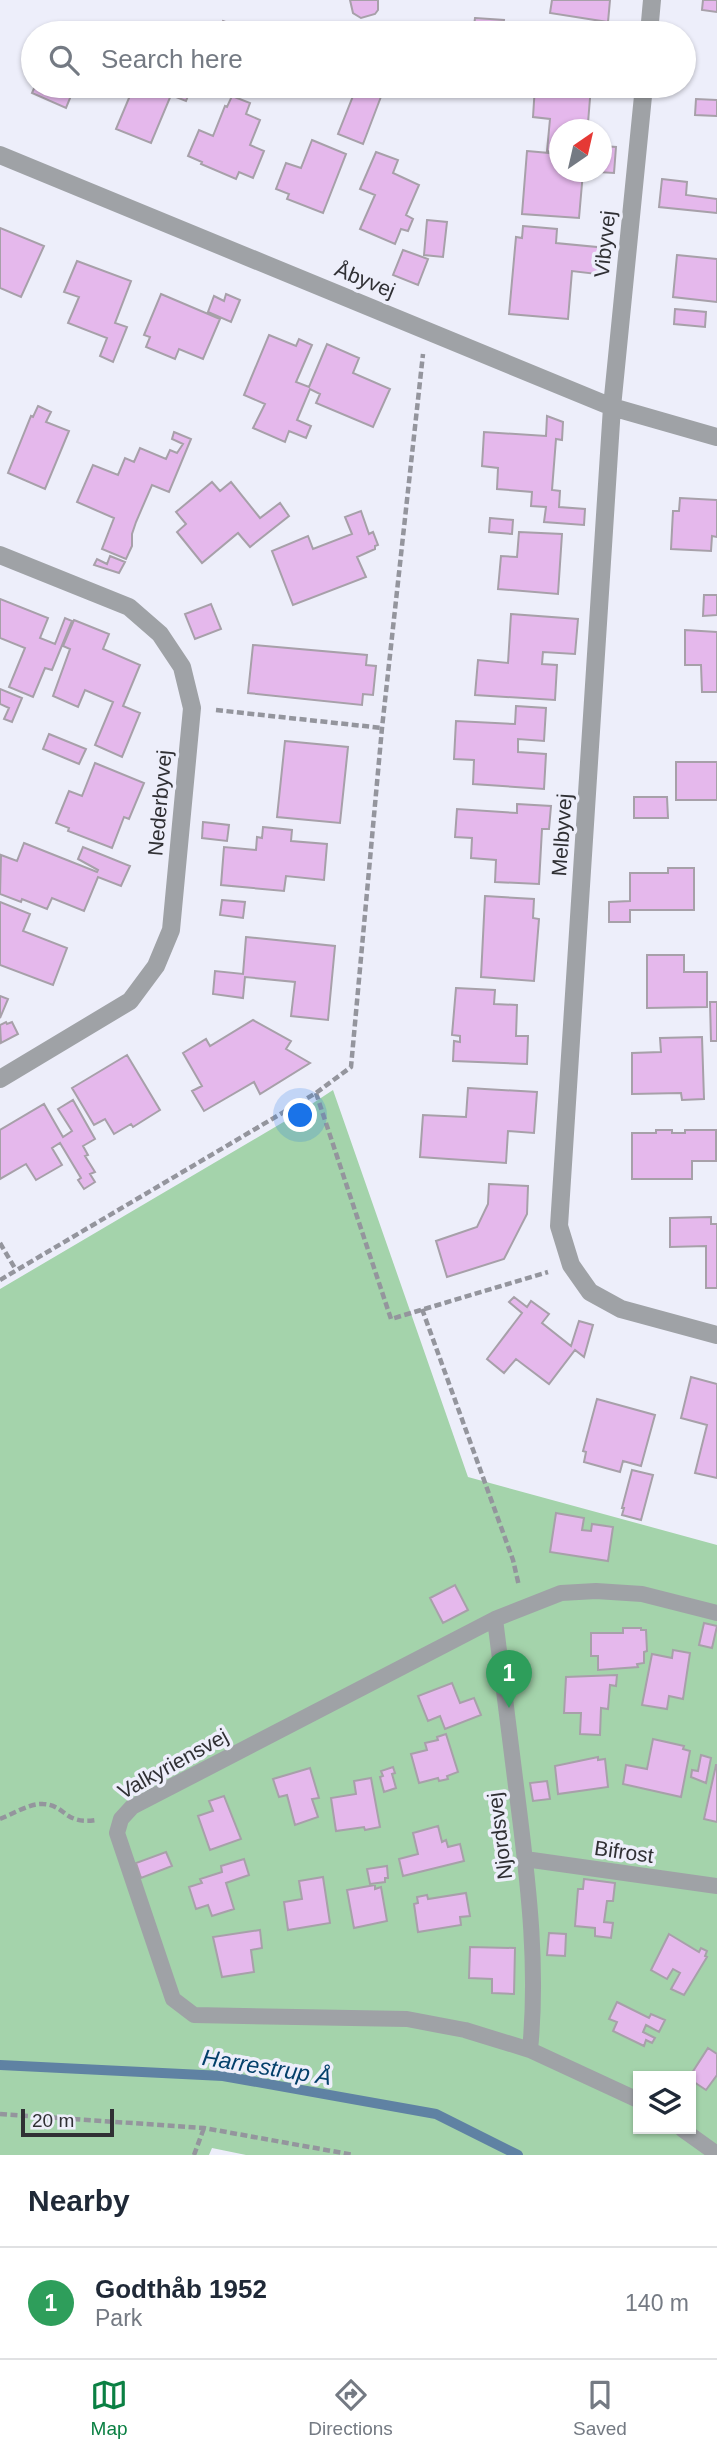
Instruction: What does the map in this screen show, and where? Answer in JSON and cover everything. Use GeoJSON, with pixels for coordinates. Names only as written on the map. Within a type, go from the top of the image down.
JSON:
{"type":"FeatureCollection","features":[{"type":"Feature","properties":{"kind":"street"},"geometry":{"type":"LineString","coordinates":[[650,21],[652,0]]}},
{"type":"Feature","properties":{"kind":"street","name":"Vibyvej"},"geometry":{"type":"LineString","coordinates":[[612,407],[643,98]]}},
{"type":"Feature","properties":{"kind":"street","name":"Åbyvej"},"geometry":{"type":"LineString","coordinates":[[0,155],[612,407],[717,437]]}},
{"type":"Feature","properties":{"kind":"street","name":"Melbyvej"},"geometry":{"type":"LineString","coordinates":[[612,407],[559,1226],[571,1265],[590,1292],[621,1310],[717,1335]]}},
{"type":"Feature","properties":{"kind":"street","name":"Nederbyvej"},"geometry":{"type":"LineString","coordinates":[[0,555],[130,607],[160,634],[183,667],[192,708],[171,930],[156,966],[130,1002],[0,1079]]}},
{"type":"Feature","properties":{"kind":"lane","name":"Valkyriensvej"},"geometry":{"type":"LineString","coordinates":[[633,2099],[530,2050],[465,2030],[407,2020],[194,2015],[173,1999],[118,1840],[118,1825],[132,1807],[495,1619],[561,1593],[596,1591],[642,1594],[717,1613]]}},
{"type":"Feature","properties":{"kind":"lane","name":"Njordsvej"},"geometry":{"type":"LineString","coordinates":[[495,1619],[525,1859],[533,1950],[534,2008],[530,2050]]}},
{"type":"Feature","properties":{"kind":"lane","name":"Bifrost"},"geometry":{"type":"LineString","coordinates":[[525,1859],[717,1886]]}},
{"type":"Feature","properties":{"kind":"lane"},"geometry":{"type":"LineString","coordinates":[[689,2134],[717,2154]]}},
{"type":"Feature","properties":{"kind":"path"},"geometry":{"type":"LineString","coordinates":[[0,1280],[316,1093],[351,1067],[382,728],[426,329]]}},
{"type":"Feature","properties":{"kind":"path"},"geometry":{"type":"LineString","coordinates":[[192,708],[382,728]]}},
{"type":"Feature","properties":{"kind":"path"},"geometry":{"type":"LineString","coordinates":[[316,1093],[391,1319],[571,1265]]}},
{"type":"Feature","properties":{"kind":"path"},"geometry":{"type":"LineString","coordinates":[[0,1243],[16,1270]]}},
{"type":"Feature","properties":{"kind":"path"},"geometry":{"type":"LineString","coordinates":[[422,1309],[513,1560],[524,1607]]}},
{"type":"Feature","properties":{"kind":"path"},"geometry":{"type":"LineString","coordinates":[[0,1819],[43,1804],[57,1808],[64,1815],[78,1821],[106,1819],[118,1825]]}},
{"type":"Feature","properties":{"kind":"path"},"geometry":{"type":"LineString","coordinates":[[0,2114],[204,2128],[354,2155]]}},
{"type":"Feature","properties":{"kind":"path"},"geometry":{"type":"LineString","coordinates":[[194,2155],[204,2128]]}},
{"type":"Feature","properties":{"kind":"green space"},"geometry":{"type":"Polygon","coordinates":[[[333,1090],[468,1477],[717,1545],[717,2155],[246,2155],[212,2148],[209,2155],[0,2155],[0,1289],[292,1117],[333,1090]]]}},
{"type":"Feature","properties":{"kind":"building"},"geometry":{"type":"Polygon","coordinates":[[[350,0],[378,0],[378,10],[375,14],[361,18],[353,13],[350,0]]]}},
{"type":"Feature","properties":{"kind":"building"},"geometry":{"type":"Polygon","coordinates":[[[552,0],[610,0],[608,21],[550,13],[552,0]]]}},
{"type":"Feature","properties":{"kind":"building"},"geometry":{"type":"Polygon","coordinates":[[[703,0],[717,0],[717,12],[702,10],[703,0]]]}},
{"type":"Feature","properties":{"kind":"building"},"geometry":{"type":"Polygon","coordinates":[[[475,18],[504,20],[504,21],[475,21],[475,18]]]}},
{"type":"Feature","properties":{"kind":"building"},"geometry":{"type":"Polygon","coordinates":[[[43,98],[70,98],[66,108],[43,98]]]}},
{"type":"Feature","properties":{"kind":"building"},"geometry":{"type":"Polygon","coordinates":[[[129,98],[170,98],[151,143],[116,129],[129,98]]]}},
{"type":"Feature","properties":{"kind":"building"},"geometry":{"type":"Polygon","coordinates":[[[231,98],[250,103],[246,114],[260,120],[250,145],[264,151],[253,178],[239,172],[236,179],[188,156],[199,130],[213,136],[225,106],[227,107],[231,98]]]}},
{"type":"Feature","properties":{"kind":"building"},"geometry":{"type":"Polygon","coordinates":[[[352,98],[380,98],[363,144],[338,134],[352,98]]]}},
{"type":"Feature","properties":{"kind":"building"},"geometry":{"type":"Polygon","coordinates":[[[534,98],[590,98],[588,119],[533,117],[534,98]]]}},
{"type":"Feature","properties":{"kind":"building"},"geometry":{"type":"Polygon","coordinates":[[[696,99],[717,100],[717,116],[695,115],[696,99]]]}},
{"type":"Feature","properties":{"kind":"building"},"geometry":{"type":"Polygon","coordinates":[[[312,140],[346,154],[323,213],[287,199],[289,194],[276,189],[286,163],[301,168],[312,140]]]}},
{"type":"Feature","properties":{"kind":"building"},"geometry":{"type":"Polygon","coordinates":[[[612,147],[616,147],[612,173],[612,147]]]}},
{"type":"Feature","properties":{"kind":"building"},"geometry":{"type":"Polygon","coordinates":[[[527,151],[549,153],[549,182],[582,182],[579,218],[522,214],[527,151]]]}},
{"type":"Feature","properties":{"kind":"building"},"geometry":{"type":"Polygon","coordinates":[[[376,152],[398,160],[393,173],[419,185],[406,215],[413,219],[408,231],[401,229],[395,244],[360,229],[375,195],[360,189],[376,152]]]}},
{"type":"Feature","properties":{"kind":"building"},"geometry":{"type":"Polygon","coordinates":[[[662,179],[687,182],[686,195],[717,199],[717,213],[659,207],[662,179]]]}},
{"type":"Feature","properties":{"kind":"building"},"geometry":{"type":"Polygon","coordinates":[[[427,220],[447,222],[443,257],[424,255],[427,220]]]}},
{"type":"Feature","properties":{"kind":"building"},"geometry":{"type":"Polygon","coordinates":[[[523,226],[557,229],[556,243],[607,248],[605,275],[572,271],[568,319],[509,314],[516,237],[522,238],[523,226]]]}},
{"type":"Feature","properties":{"kind":"building"},"geometry":{"type":"Polygon","coordinates":[[[0,228],[44,246],[21,297],[0,288],[0,228]]]}},
{"type":"Feature","properties":{"kind":"building"},"geometry":{"type":"Polygon","coordinates":[[[403,250],[428,259],[418,285],[393,275],[403,250]]]}},
{"type":"Feature","properties":{"kind":"building"},"geometry":{"type":"Polygon","coordinates":[[[677,255],[717,259],[717,302],[673,297],[677,255]]]}},
{"type":"Feature","properties":{"kind":"building"},"geometry":{"type":"Polygon","coordinates":[[[77,261],[131,281],[115,323],[127,327],[113,362],[100,356],[107,338],[68,323],[79,297],[64,292],[77,261]]]}},
{"type":"Feature","properties":{"kind":"building"},"geometry":{"type":"Polygon","coordinates":[[[161,294],[220,319],[203,359],[179,349],[175,359],[146,347],[150,337],[144,335],[161,294]]]}},
{"type":"Feature","properties":{"kind":"building"},"geometry":{"type":"Polygon","coordinates":[[[226,294],[240,300],[231,322],[208,312],[214,296],[224,301],[226,294]]]}},
{"type":"Feature","properties":{"kind":"building"},"geometry":{"type":"Polygon","coordinates":[[[675,309],[706,312],[705,327],[674,324],[675,309]]]}},
{"type":"Feature","properties":{"kind":"building"},"geometry":{"type":"Polygon","coordinates":[[[269,335],[296,346],[299,339],[312,345],[296,382],[309,387],[327,344],[359,358],[353,373],[390,389],[373,427],[316,403],[320,394],[310,389],[297,420],[311,426],[306,438],[289,431],[285,442],[253,428],[265,404],[244,395],[269,335]]]}},
{"type":"Feature","properties":{"kind":"building"},"geometry":{"type":"Polygon","coordinates":[[[38,406],[51,412],[46,422],[69,431],[45,489],[8,473],[31,416],[33,417],[38,406]]]}},
{"type":"Feature","properties":{"kind":"building"},"geometry":{"type":"Polygon","coordinates":[[[547,416],[563,422],[562,440],[556,439],[552,490],[560,491],[559,507],[585,509],[584,525],[544,522],[546,507],[531,506],[532,492],[497,489],[498,468],[482,466],[484,432],[546,436],[547,416]]]}},
{"type":"Feature","properties":{"kind":"building"},"geometry":{"type":"Polygon","coordinates":[[[174,432],[191,439],[169,492],[152,485],[136,522],[132,546],[126,559],[102,549],[114,518],[77,502],[93,465],[118,475],[125,458],[134,462],[140,448],[166,459],[170,450],[177,453],[183,444],[172,439],[174,432]]]}},
{"type":"Feature","properties":{"kind":"building"},"geometry":{"type":"Polygon","coordinates":[[[212,482],[220,491],[231,482],[260,518],[280,503],[289,516],[250,547],[238,533],[202,563],[177,532],[186,524],[176,512],[212,482]]]}},
{"type":"Feature","properties":{"kind":"building"},"geometry":{"type":"Polygon","coordinates":[[[680,498],[717,500],[717,537],[712,536],[711,551],[671,549],[673,511],[679,511],[680,498]]]}},
{"type":"Feature","properties":{"kind":"building"},"geometry":{"type":"Polygon","coordinates":[[[361,511],[369,534],[373,532],[378,545],[357,557],[366,577],[293,605],[272,551],[308,536],[313,549],[352,534],[345,517],[361,511]]]}},
{"type":"Feature","properties":{"kind":"building"},"geometry":{"type":"Polygon","coordinates":[[[490,518],[513,520],[512,534],[489,532],[490,518]]]}},
{"type":"Feature","properties":{"kind":"building"},"geometry":{"type":"Polygon","coordinates":[[[519,532],[562,534],[558,594],[498,589],[501,556],[517,557],[519,532]]]}},
{"type":"Feature","properties":{"kind":"building"},"geometry":{"type":"Polygon","coordinates":[[[110,556],[125,562],[119,573],[94,565],[97,559],[107,564],[110,556]]]}},
{"type":"Feature","properties":{"kind":"building"},"geometry":{"type":"Polygon","coordinates":[[[704,595],[717,595],[717,615],[703,616],[704,595]]]}},
{"type":"Feature","properties":{"kind":"building"},"geometry":{"type":"Polygon","coordinates":[[[0,599],[48,618],[40,638],[55,644],[65,618],[72,621],[52,670],[45,668],[33,697],[9,687],[25,648],[0,638],[0,599]]]}},
{"type":"Feature","properties":{"kind":"building"},"geometry":{"type":"Polygon","coordinates":[[[211,604],[221,629],[195,639],[185,614],[211,604]]]}},
{"type":"Feature","properties":{"kind":"building"},"geometry":{"type":"Polygon","coordinates":[[[511,614],[578,619],[575,654],[543,652],[542,664],[557,665],[555,700],[475,695],[478,660],[508,663],[511,614]]]}},
{"type":"Feature","properties":{"kind":"building"},"geometry":{"type":"Polygon","coordinates":[[[74,620],[109,634],[103,649],[140,665],[123,706],[140,713],[122,757],[95,745],[113,702],[85,690],[78,707],[53,696],[70,649],[63,646],[74,620]]]}},
{"type":"Feature","properties":{"kind":"building"},"geometry":{"type":"Polygon","coordinates":[[[685,630],[717,632],[717,692],[702,692],[701,665],[685,665],[685,630]]]}},
{"type":"Feature","properties":{"kind":"building"},"geometry":{"type":"Polygon","coordinates":[[[253,645],[367,655],[366,665],[376,666],[373,695],[363,694],[362,705],[248,693],[253,645]]]}},
{"type":"Feature","properties":{"kind":"building"},"geometry":{"type":"Polygon","coordinates":[[[0,689],[22,698],[12,722],[4,719],[9,708],[0,704],[0,689]]]}},
{"type":"Feature","properties":{"kind":"building"},"geometry":{"type":"Polygon","coordinates":[[[516,706],[546,708],[544,741],[518,739],[518,752],[546,754],[544,789],[473,784],[474,760],[454,759],[456,721],[515,724],[516,706]]]}},
{"type":"Feature","properties":{"kind":"building"},"geometry":{"type":"Polygon","coordinates":[[[49,734],[86,749],[79,764],[43,749],[49,734]]]}},
{"type":"Feature","properties":{"kind":"building"},"geometry":{"type":"Polygon","coordinates":[[[285,741],[348,747],[340,823],[277,817],[285,741]]]}},
{"type":"Feature","properties":{"kind":"building"},"geometry":{"type":"Polygon","coordinates":[[[676,762],[717,762],[717,800],[676,800],[676,762]]]}},
{"type":"Feature","properties":{"kind":"building"},"geometry":{"type":"Polygon","coordinates":[[[95,763],[144,783],[129,819],[124,817],[112,848],[68,831],[69,828],[56,823],[69,791],[82,796],[95,763]]]}},
{"type":"Feature","properties":{"kind":"building"},"geometry":{"type":"Polygon","coordinates":[[[634,797],[667,797],[668,818],[634,818],[634,797]]]}},
{"type":"Feature","properties":{"kind":"building"},"geometry":{"type":"Polygon","coordinates":[[[517,804],[551,806],[549,829],[542,829],[539,884],[495,882],[496,860],[471,858],[472,838],[455,837],[457,809],[517,813],[517,804]]]}},
{"type":"Feature","properties":{"kind":"building"},"geometry":{"type":"Polygon","coordinates":[[[203,822],[229,825],[227,841],[202,838],[203,822]]]}},
{"type":"Feature","properties":{"kind":"building"},"geometry":{"type":"Polygon","coordinates":[[[263,827],[292,830],[291,841],[327,844],[324,880],[286,876],[284,891],[221,885],[224,847],[256,850],[257,837],[262,838],[263,827]]]}},
{"type":"Feature","properties":{"kind":"building"},"geometry":{"type":"Polygon","coordinates":[[[24,843],[97,872],[98,870],[78,859],[83,847],[130,866],[121,886],[98,877],[84,911],[52,898],[47,909],[0,894],[1,855],[17,861],[24,843]]]}},
{"type":"Feature","properties":{"kind":"building"},"geometry":{"type":"Polygon","coordinates":[[[668,868],[694,868],[694,910],[630,910],[630,922],[609,922],[609,902],[630,901],[630,873],[668,873],[668,868]]]}},
{"type":"Feature","properties":{"kind":"building"},"geometry":{"type":"Polygon","coordinates":[[[485,896],[534,899],[533,918],[539,919],[534,981],[481,977],[485,896]]]}},
{"type":"Feature","properties":{"kind":"building"},"geometry":{"type":"Polygon","coordinates":[[[222,900],[245,902],[243,918],[220,915],[222,900]]]}},
{"type":"Feature","properties":{"kind":"building"},"geometry":{"type":"Polygon","coordinates":[[[0,902],[30,914],[23,931],[67,948],[53,985],[0,965],[0,902]]]}},
{"type":"Feature","properties":{"kind":"building"},"geometry":{"type":"Polygon","coordinates":[[[246,937],[335,946],[328,1020],[291,1016],[295,982],[245,977],[243,998],[213,994],[215,971],[243,974],[246,937]]]}},
{"type":"Feature","properties":{"kind":"building"},"geometry":{"type":"Polygon","coordinates":[[[647,955],[684,955],[684,972],[707,972],[707,1007],[647,1008],[647,955]]]}},
{"type":"Feature","properties":{"kind":"building"},"geometry":{"type":"Polygon","coordinates":[[[456,988],[495,990],[494,1004],[517,1005],[516,1036],[528,1036],[527,1064],[453,1061],[454,1041],[460,1042],[460,1036],[452,1035],[456,988]]]}},
{"type":"Feature","properties":{"kind":"building"},"geometry":{"type":"Polygon","coordinates":[[[0,996],[8,999],[0,1018],[0,996]]]}},
{"type":"Feature","properties":{"kind":"building"},"geometry":{"type":"Polygon","coordinates":[[[710,1002],[717,1002],[717,1041],[711,1041],[710,1002]]]}},
{"type":"Feature","properties":{"kind":"building"},"geometry":{"type":"Polygon","coordinates":[[[253,1020],[291,1041],[286,1049],[310,1063],[260,1094],[254,1082],[204,1111],[192,1091],[202,1086],[183,1053],[206,1039],[210,1046],[253,1020]]]}},
{"type":"Feature","properties":{"kind":"building"},"geometry":{"type":"Polygon","coordinates":[[[12,1022],[18,1034],[1,1043],[0,1025],[12,1022]]]}},
{"type":"Feature","properties":{"kind":"building"},"geometry":{"type":"Polygon","coordinates":[[[702,1037],[704,1099],[682,1100],[681,1093],[632,1094],[632,1053],[661,1052],[660,1038],[702,1037]]]}},
{"type":"Feature","properties":{"kind":"building"},"geometry":{"type":"Polygon","coordinates":[[[127,1055],[160,1110],[133,1127],[131,1124],[114,1134],[105,1119],[94,1125],[72,1088],[127,1055]]]}},
{"type":"Feature","properties":{"kind":"building"},"geometry":{"type":"Polygon","coordinates":[[[468,1088],[537,1092],[534,1133],[508,1131],[506,1163],[420,1157],[423,1115],[466,1117],[468,1088]]]}},
{"type":"Feature","properties":{"kind":"building"},"geometry":{"type":"Polygon","coordinates":[[[73,1100],[95,1139],[83,1146],[88,1155],[85,1156],[95,1172],[90,1174],[95,1182],[84,1189],[78,1180],[81,1178],[60,1143],[52,1148],[62,1165],[36,1180],[26,1164],[0,1179],[0,1130],[44,1104],[63,1137],[72,1131],[58,1109],[73,1100]]]}},
{"type":"Feature","properties":{"kind":"building"},"geometry":{"type":"Polygon","coordinates":[[[656,1130],[685,1133],[685,1130],[716,1130],[716,1161],[692,1161],[692,1179],[632,1179],[632,1133],[656,1133],[656,1130]]]}},
{"type":"Feature","properties":{"kind":"building"},"geometry":{"type":"Polygon","coordinates":[[[489,1184],[528,1186],[527,1214],[504,1259],[447,1277],[436,1241],[477,1227],[488,1204],[489,1184]]]}},
{"type":"Feature","properties":{"kind":"building"},"geometry":{"type":"Polygon","coordinates":[[[711,1217],[711,1224],[717,1224],[717,1288],[706,1288],[706,1246],[670,1247],[670,1218],[711,1217]]]}},
{"type":"Feature","properties":{"kind":"building"},"geometry":{"type":"Polygon","coordinates":[[[514,1297],[527,1307],[531,1301],[549,1314],[542,1323],[571,1346],[579,1321],[593,1325],[584,1357],[575,1350],[549,1384],[516,1359],[504,1373],[487,1359],[522,1313],[509,1302],[514,1297]]]}},
{"type":"Feature","properties":{"kind":"building"},"geometry":{"type":"Polygon","coordinates":[[[691,1377],[717,1384],[717,1478],[695,1473],[707,1425],[681,1418],[691,1377]]]}},
{"type":"Feature","properties":{"kind":"building"},"geometry":{"type":"Polygon","coordinates":[[[597,1399],[655,1415],[641,1466],[623,1461],[620,1472],[584,1462],[586,1452],[583,1451],[597,1399]]]}},
{"type":"Feature","properties":{"kind":"building"},"geometry":{"type":"Polygon","coordinates":[[[632,1470],[653,1475],[641,1520],[622,1515],[632,1470]]]}},
{"type":"Feature","properties":{"kind":"building"},"geometry":{"type":"Polygon","coordinates":[[[556,1513],[584,1518],[582,1530],[591,1531],[592,1524],[613,1527],[608,1561],[550,1552],[556,1513]]]}},
{"type":"Feature","properties":{"kind":"building"},"geometry":{"type":"Polygon","coordinates":[[[455,1585],[468,1610],[443,1623],[430,1598],[455,1585]]]}},
{"type":"Feature","properties":{"kind":"building"},"geometry":{"type":"Polygon","coordinates":[[[704,1623],[717,1626],[712,1648],[699,1645],[704,1623]]]}},
{"type":"Feature","properties":{"kind":"building"},"geometry":{"type":"Polygon","coordinates":[[[623,1628],[646,1630],[647,1651],[644,1652],[644,1663],[637,1664],[638,1667],[598,1670],[598,1656],[591,1656],[591,1633],[623,1633],[623,1628]]]}},
{"type":"Feature","properties":{"kind":"building"},"geometry":{"type":"Polygon","coordinates":[[[673,1650],[690,1653],[683,1699],[669,1696],[667,1709],[642,1705],[652,1654],[672,1658],[673,1650]]]}},
{"type":"Feature","properties":{"kind":"building"},"geometry":{"type":"Polygon","coordinates":[[[617,1675],[616,1686],[610,1685],[608,1709],[601,1708],[600,1735],[580,1734],[581,1713],[564,1713],[566,1677],[617,1675]]]}},
{"type":"Feature","properties":{"kind":"building"},"geometry":{"type":"Polygon","coordinates":[[[452,1683],[460,1703],[474,1698],[481,1715],[445,1729],[440,1716],[428,1721],[418,1696],[452,1683]]]}},
{"type":"Feature","properties":{"kind":"building"},"geometry":{"type":"Polygon","coordinates":[[[446,1734],[458,1772],[447,1776],[448,1779],[439,1781],[438,1778],[419,1783],[411,1754],[427,1750],[425,1743],[438,1740],[437,1737],[446,1734]]]}},
{"type":"Feature","properties":{"kind":"building"},"geometry":{"type":"Polygon","coordinates":[[[653,1739],[684,1746],[683,1749],[690,1751],[681,1797],[623,1784],[626,1765],[647,1769],[653,1739]]]}},
{"type":"Feature","properties":{"kind":"building"},"geometry":{"type":"Polygon","coordinates":[[[701,1755],[711,1758],[706,1783],[691,1777],[692,1770],[698,1771],[701,1755]]]}},
{"type":"Feature","properties":{"kind":"building"},"geometry":{"type":"Polygon","coordinates":[[[598,1757],[598,1760],[605,1759],[608,1787],[558,1794],[555,1766],[598,1757]]]}},
{"type":"Feature","properties":{"kind":"building"},"geometry":{"type":"Polygon","coordinates":[[[717,1765],[717,1822],[704,1819],[717,1765]]]}},
{"type":"Feature","properties":{"kind":"building"},"geometry":{"type":"Polygon","coordinates":[[[393,1767],[396,1788],[384,1792],[381,1771],[393,1767]]]}},
{"type":"Feature","properties":{"kind":"building"},"geometry":{"type":"Polygon","coordinates":[[[310,1768],[319,1798],[312,1799],[318,1817],[295,1825],[287,1795],[279,1797],[273,1779],[310,1768]]]}},
{"type":"Feature","properties":{"kind":"building"},"geometry":{"type":"Polygon","coordinates":[[[371,1778],[380,1827],[336,1831],[331,1798],[356,1794],[354,1781],[371,1778]]]}},
{"type":"Feature","properties":{"kind":"building"},"geometry":{"type":"Polygon","coordinates":[[[547,1781],[550,1799],[533,1801],[530,1783],[547,1781]]]}},
{"type":"Feature","properties":{"kind":"building"},"geometry":{"type":"Polygon","coordinates":[[[224,1796],[241,1839],[210,1850],[198,1816],[213,1811],[209,1801],[224,1796]]]}},
{"type":"Feature","properties":{"kind":"building"},"geometry":{"type":"Polygon","coordinates":[[[438,1826],[442,1842],[446,1840],[448,1847],[460,1844],[464,1861],[403,1876],[399,1859],[418,1854],[413,1833],[438,1826]]]}},
{"type":"Feature","properties":{"kind":"building"},"geometry":{"type":"Polygon","coordinates":[[[166,1852],[172,1866],[141,1878],[136,1863],[166,1852]]]}},
{"type":"Feature","properties":{"kind":"building"},"geometry":{"type":"Polygon","coordinates":[[[244,1859],[249,1875],[226,1883],[234,1909],[212,1916],[208,1905],[196,1909],[189,1887],[202,1883],[200,1879],[222,1872],[221,1866],[244,1859]]]}},
{"type":"Feature","properties":{"kind":"building"},"geometry":{"type":"Polygon","coordinates":[[[387,1866],[388,1878],[385,1878],[385,1882],[370,1884],[367,1869],[387,1866]]]}},
{"type":"Feature","properties":{"kind":"building"},"geometry":{"type":"Polygon","coordinates":[[[323,1877],[330,1923],[288,1930],[284,1902],[302,1899],[299,1881],[323,1877]]]}},
{"type":"Feature","properties":{"kind":"building"},"geometry":{"type":"Polygon","coordinates":[[[584,1879],[615,1883],[613,1901],[607,1901],[604,1922],[613,1923],[611,1938],[595,1936],[595,1928],[575,1926],[578,1889],[583,1889],[584,1879]]]}},
{"type":"Feature","properties":{"kind":"building"},"geometry":{"type":"Polygon","coordinates":[[[375,1885],[375,1889],[381,1887],[387,1921],[354,1928],[347,1890],[375,1885]]]}},
{"type":"Feature","properties":{"kind":"building"},"geometry":{"type":"Polygon","coordinates":[[[466,1893],[470,1916],[460,1917],[461,1925],[418,1932],[414,1904],[418,1903],[417,1897],[427,1895],[428,1899],[466,1893]]]}},
{"type":"Feature","properties":{"kind":"building"},"geometry":{"type":"Polygon","coordinates":[[[260,1930],[262,1948],[251,1950],[254,1972],[222,1977],[213,1937],[260,1930]]]}},
{"type":"Feature","properties":{"kind":"building"},"geometry":{"type":"Polygon","coordinates":[[[549,1933],[566,1934],[565,1956],[547,1955],[549,1933]]]}},
{"type":"Feature","properties":{"kind":"building"},"geometry":{"type":"Polygon","coordinates":[[[669,1934],[699,1952],[701,1948],[707,1951],[707,1957],[684,1995],[671,1989],[680,1973],[673,1969],[667,1979],[651,1970],[669,1934]]]}},
{"type":"Feature","properties":{"kind":"building"},"geometry":{"type":"Polygon","coordinates":[[[470,1947],[515,1948],[514,1994],[492,1993],[492,1979],[469,1978],[470,1947]]]}},
{"type":"Feature","properties":{"kind":"building"},"geometry":{"type":"Polygon","coordinates":[[[617,2002],[649,2018],[651,2014],[665,2020],[659,2032],[646,2025],[643,2032],[655,2038],[652,2043],[646,2040],[644,2046],[613,2031],[617,2022],[609,2019],[617,2002]]]}},
{"type":"Feature","properties":{"kind":"building"},"geometry":{"type":"Polygon","coordinates":[[[708,2048],[717,2054],[717,2075],[706,2090],[696,2083],[696,2071],[693,2071],[708,2048]]]}},
{"type":"Feature","properties":{"kind":"waterway","name":"Harrestrup Å"},"geometry":{"type":"LineString","coordinates":[[0,2065],[223,2076],[436,2114],[518,2155]]}},
{"type":"Feature","properties":{"kind":"place","name":"Godthåb 1952"},"geometry":{"type":"Point","coordinates":[509,1708]}}]}
